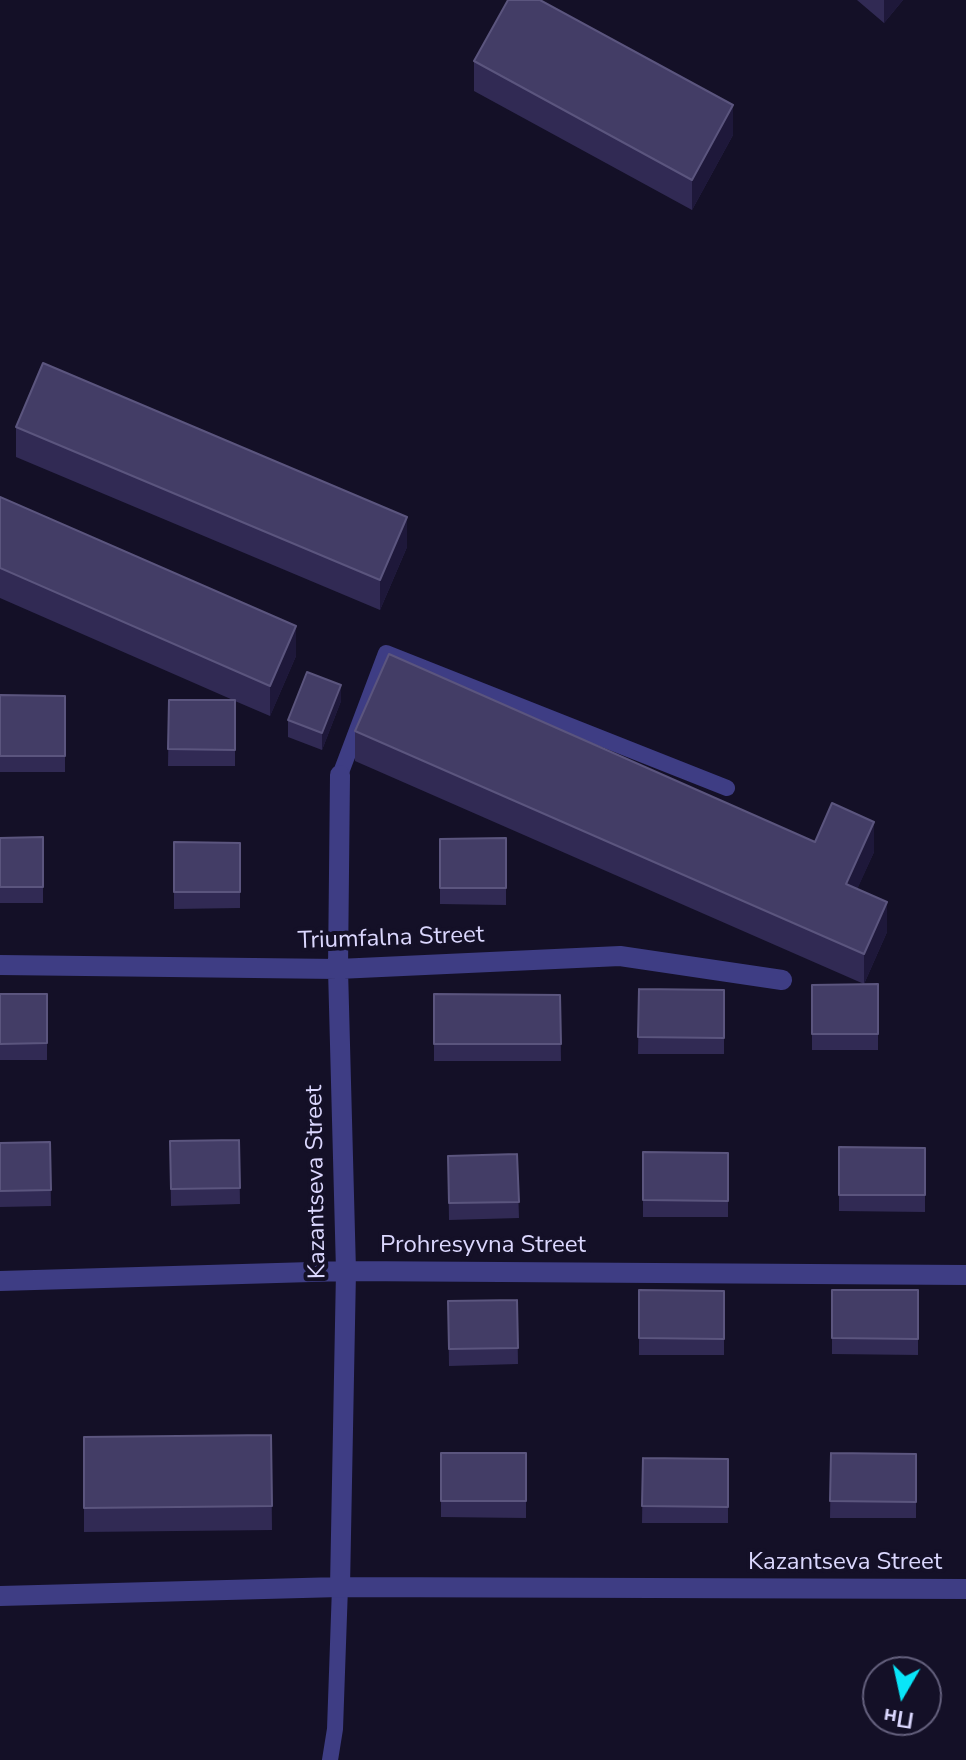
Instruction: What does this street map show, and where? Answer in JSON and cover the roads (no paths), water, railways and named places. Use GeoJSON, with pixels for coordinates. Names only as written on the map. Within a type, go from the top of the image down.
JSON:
{"type":"FeatureCollection","features":[{"type":"Feature","properties":{"kind":"street","name":"Kazantseva Street"},"geometry":{"type":"LineString","coordinates":[[340,775],[338,969],[346,1271],[340,1587]]}},
{"type":"Feature","properties":{"kind":"street","name":"Triumfalna Street"},"geometry":{"type":"LineString","coordinates":[[0,965],[338,969],[620,956],[782,980]]}},
{"type":"Feature","properties":{"kind":"street","name":"Prohresyvna Street"},"geometry":{"type":"LineString","coordinates":[[0,1281],[346,1271],[966,1275]]}},
{"type":"Feature","properties":{"kind":"street","name":"Kazantseva Street"},"geometry":{"type":"LineString","coordinates":[[0,1596],[340,1587],[966,1589]]}},
{"type":"Feature","properties":{"kind":"lane"},"geometry":{"type":"LineString","coordinates":[[340,775],[386,653],[727,788]]}},
{"type":"Feature","properties":{"kind":"lane"},"geometry":{"type":"LineString","coordinates":[[330,1760],[335,1729],[340,1587]]}}]}
